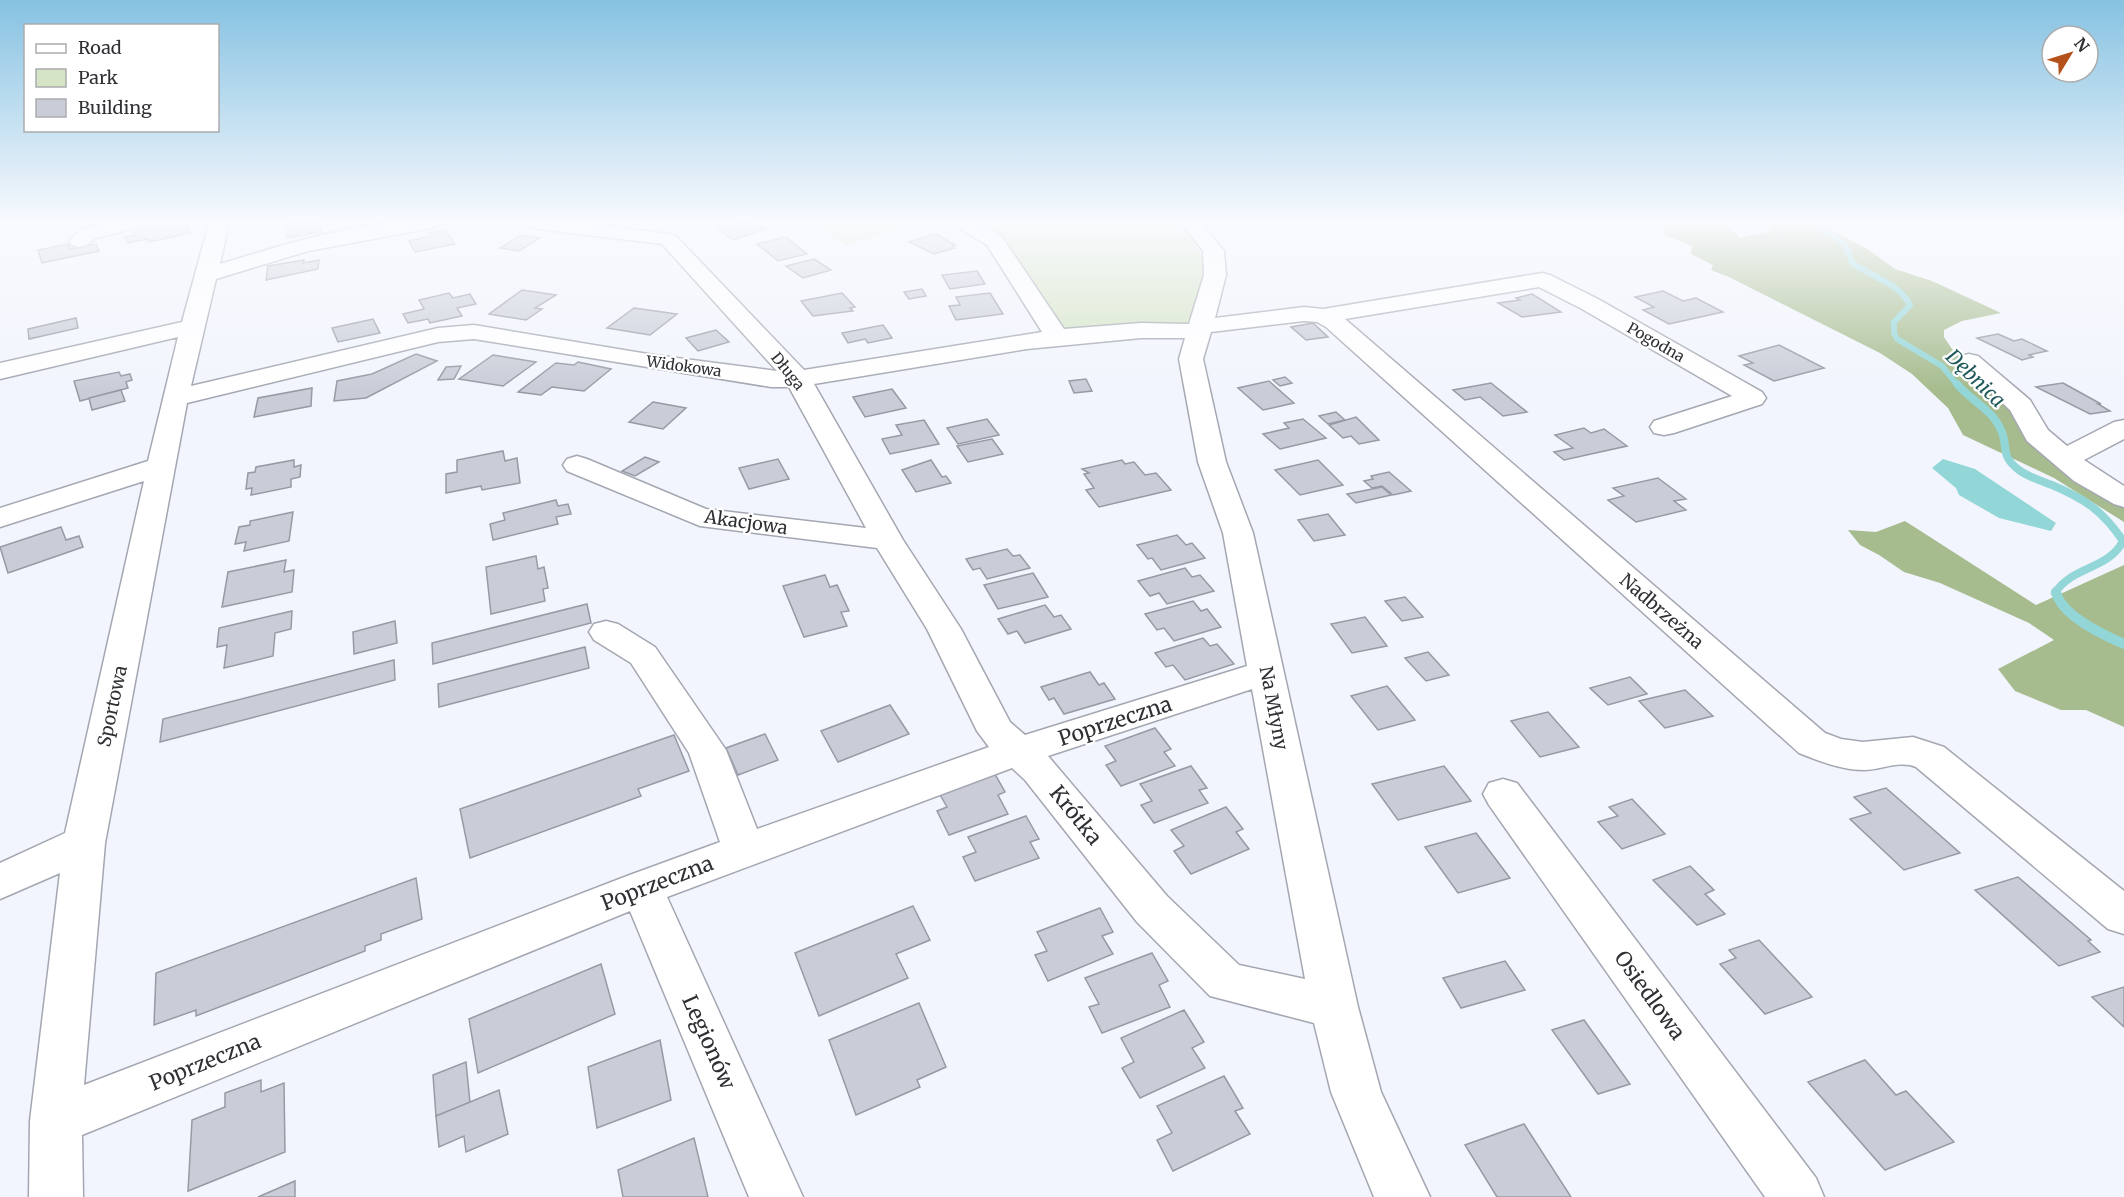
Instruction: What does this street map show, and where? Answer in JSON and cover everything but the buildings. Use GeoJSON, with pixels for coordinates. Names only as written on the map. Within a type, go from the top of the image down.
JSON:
{"type":"FeatureCollection","features":[{"type":"Feature","properties":{"kind":"street","name":"Sportowa"},"geometry":{"type":"LineString","coordinates":[[56,1197],[56,1121],[84,843],[175,398],[207,279]]}},
{"type":"Feature","properties":{"kind":"street","name":"Długa"},"geometry":{"type":"LineString","coordinates":[[713,279],[798,379],[888,540]]}},
{"type":"Feature","properties":{"kind":"street"},"geometry":{"type":"LineString","coordinates":[[1019,279],[1056,336]]}},
{"type":"Feature","properties":{"kind":"street","name":"Na Młyny"},"geometry":{"type":"LineString","coordinates":[[1214,279],[1191,359],[1212,462],[1238,533],[1334,1007],[1356,1092],[1389,1172],[1403,1197]]}},
{"type":"Feature","properties":{"kind":"street","name":"Pogodna"},"geometry":{"type":"LineString","coordinates":[[1323,316],[1542,280],[1590,304],[1754,398],[1664,427]]}},
{"type":"Feature","properties":{"kind":"street"},"geometry":{"type":"LineString","coordinates":[[1200,329],[1304,314],[1323,316]]}},
{"type":"Feature","properties":{"kind":"street","name":"Nadbrzeżna"},"geometry":{"type":"LineString","coordinates":[[1323,316],[1334,322],[1812,742],[1838,753],[1869,756],[1899,750],[1913,750],[1930,758],[2124,916]]}},
{"type":"Feature","properties":{"kind":"street"},"geometry":{"type":"LineString","coordinates":[[0,371],[194,326]]}},
{"type":"Feature","properties":{"kind":"street","name":"Widokowa"},"geometry":{"type":"LineString","coordinates":[[175,398],[438,335],[474,332],[771,379],[798,379],[1056,336],[1117,331],[1200,329]]}},
{"type":"Feature","properties":{"kind":"street"},"geometry":{"type":"LineString","coordinates":[[1970,361],[2021,406],[2037,435],[2084,475],[2124,498]]}},
{"type":"Feature","properties":{"kind":"street"},"geometry":{"type":"LineString","coordinates":[[2066,458],[2124,428]]}},
{"type":"Feature","properties":{"kind":"street","name":"Akacjowa"},"geometry":{"type":"LineString","coordinates":[[577,465],[700,517],[888,540]]}},
{"type":"Feature","properties":{"kind":"street"},"geometry":{"type":"LineString","coordinates":[[0,519],[161,466]]}},
{"type":"Feature","properties":{"kind":"street","name":"Krótka"},"geometry":{"type":"LineString","coordinates":[[888,540],[944,629],[996,731],[1040,770],[1152,909],[1226,982],[1334,1007]]}},
{"type":"Feature","properties":{"kind":"street"},"geometry":{"type":"LineString","coordinates":[[606,632],[643,655],[707,750],[744,850]]}},
{"type":"Feature","properties":{"kind":"street","name":"Poprzeczna"},"geometry":{"type":"LineString","coordinates":[[56,1121],[642,888],[744,850],[1018,751],[1251,677],[1268,675]]}},
{"type":"Feature","properties":{"kind":"street","name":"Osiedlowa"},"geometry":{"type":"LineString","coordinates":[[1503,794],[1797,1197]]}},
{"type":"Feature","properties":{"kind":"street"},"geometry":{"type":"LineString","coordinates":[[0,882],[84,843]]}},
{"type":"Feature","properties":{"kind":"street","name":"Legionów"},"geometry":{"type":"LineString","coordinates":[[642,888],[776,1197]]}},
{"type":"Feature","properties":{"kind":"green space"},"geometry":{"type":"Polygon","coordinates":[[[1024,279],[1203,279],[1195,306],[1185,328],[1075,332],[1055,326],[1024,279]]]}},
{"type":"Feature","properties":{"kind":"green space"},"geometry":{"type":"Polygon","coordinates":[[[1733,279],[1925,279],[2001,313],[1962,321],[1944,330],[1944,337],[1954,352],[2042,431],[2124,499],[2124,522],[2054,478],[1963,435],[1948,408],[1912,374],[1880,353],[1733,279]]]}},
{"type":"Feature","properties":{"kind":"green space"},"geometry":{"type":"Polygon","coordinates":[[[1905,521],[2036,605],[2124,565],[2124,727],[2086,710],[2061,710],[2015,691],[1998,669],[2054,640],[2029,623],[1940,583],[1904,572],[1860,545],[1848,530],[1876,532],[1905,521]]]}},
{"type":"Feature","properties":{"kind":"water"},"geometry":{"type":"Polygon","coordinates":[[[1943,459],[1975,469],[2056,523],[2051,531],[1999,518],[1959,495],[1956,488],[1932,468],[1943,459]]]}},
{"type":"Feature","properties":{"kind":"waterway","name":"Dębnica"},"geometry":{"type":"LineString","coordinates":[[1881,279],[1899,291],[1910,305],[1894,322],[1894,333],[1897,339],[1942,366],[1958,386]]}},
{"type":"Feature","properties":{"kind":"waterway","name":"Dębnica"},"geometry":{"type":"LineString","coordinates":[[1957,384],[1997,423],[2003,436],[2007,455],[2013,465],[2027,475],[2084,501],[2108,522],[2123,541],[2108,558],[2080,572],[2062,584],[2055,593]]}},
{"type":"Feature","properties":{"kind":"waterway","name":"Dębnica"},"geometry":{"type":"LineString","coordinates":[[2056,592],[2059,600],[2074,616],[2095,630],[2124,644]]}}]}
